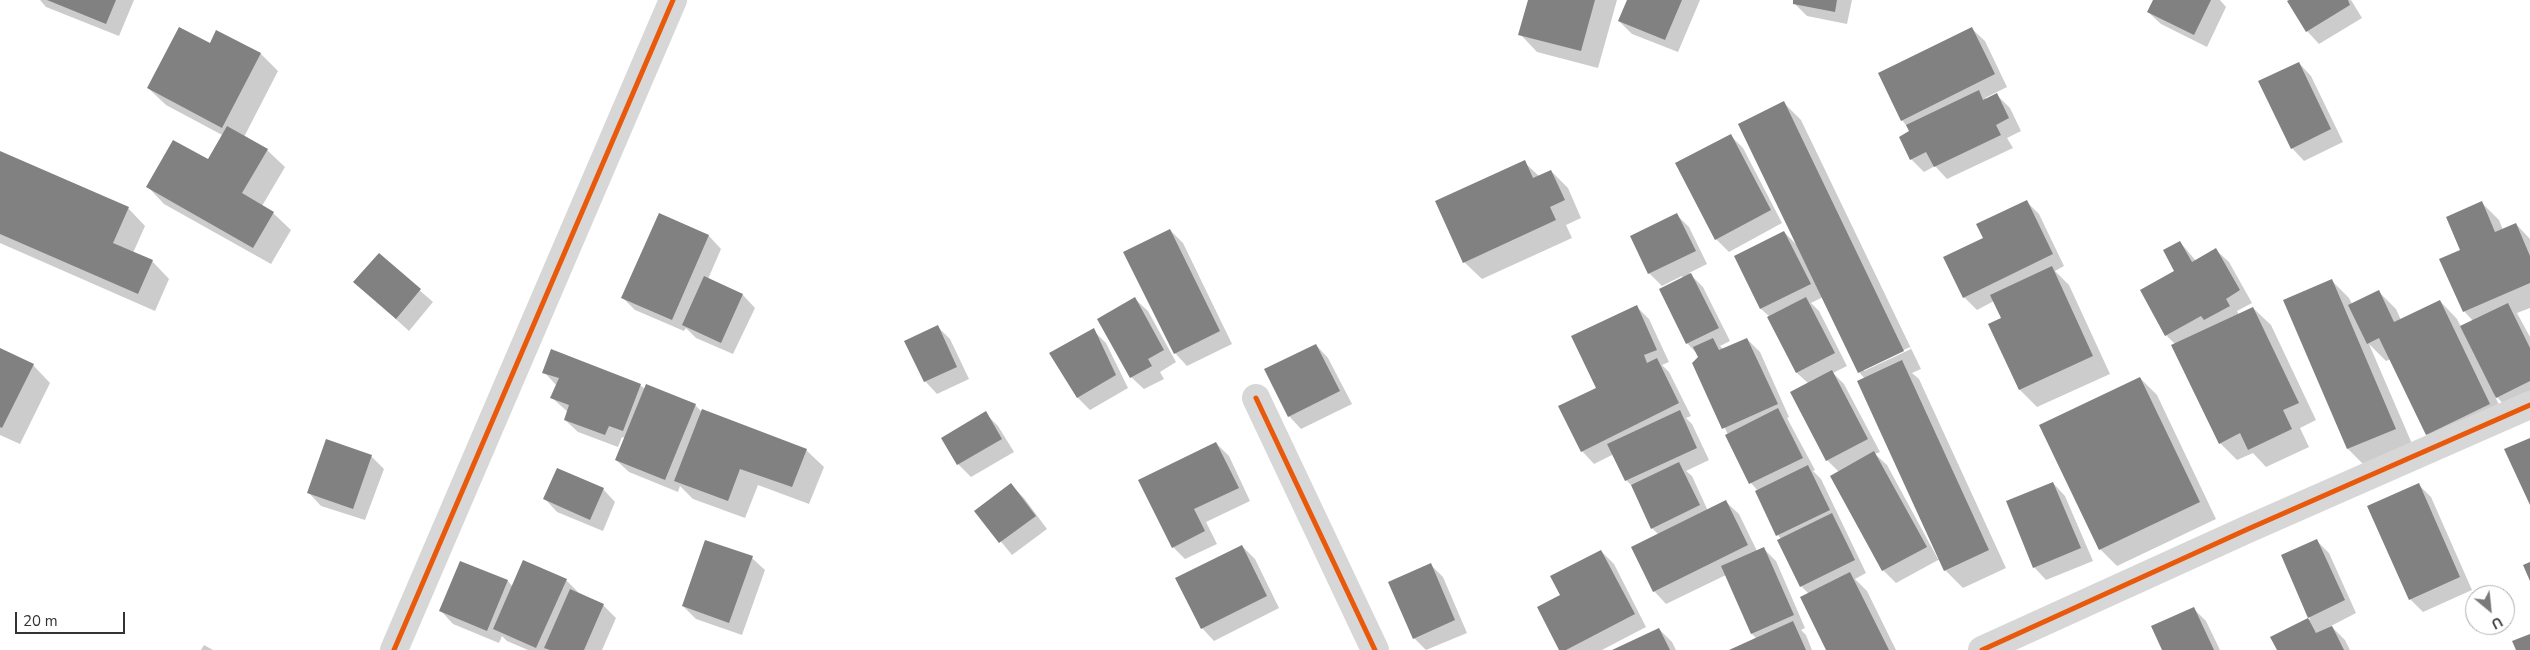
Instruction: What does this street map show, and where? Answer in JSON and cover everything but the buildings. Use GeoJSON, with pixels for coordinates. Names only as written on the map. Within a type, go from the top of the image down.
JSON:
{"type":"FeatureCollection","features":[{"type":"Feature","properties":{"kind":"street"},"geometry":{"type":"LineString","coordinates":[[394,650],[673,0]]}},
{"type":"Feature","properties":{"kind":"street"},"geometry":{"type":"LineString","coordinates":[[1256,398],[1375,650]]}},
{"type":"Feature","properties":{"kind":"street"},"geometry":{"type":"LineString","coordinates":[[1982,650],[2257,525],[2530,405]]}},
{"type":"Feature","properties":{"kind":"cycle path"},"geometry":{"type":"LineString","coordinates":[[394,650],[673,0]]}},
{"type":"Feature","properties":{"kind":"cycle path"},"geometry":{"type":"LineString","coordinates":[[1256,398],[1375,650]]}},
{"type":"Feature","properties":{"kind":"cycle path"},"geometry":{"type":"LineString","coordinates":[[1982,650],[2248,529],[2530,405]]}}]}
